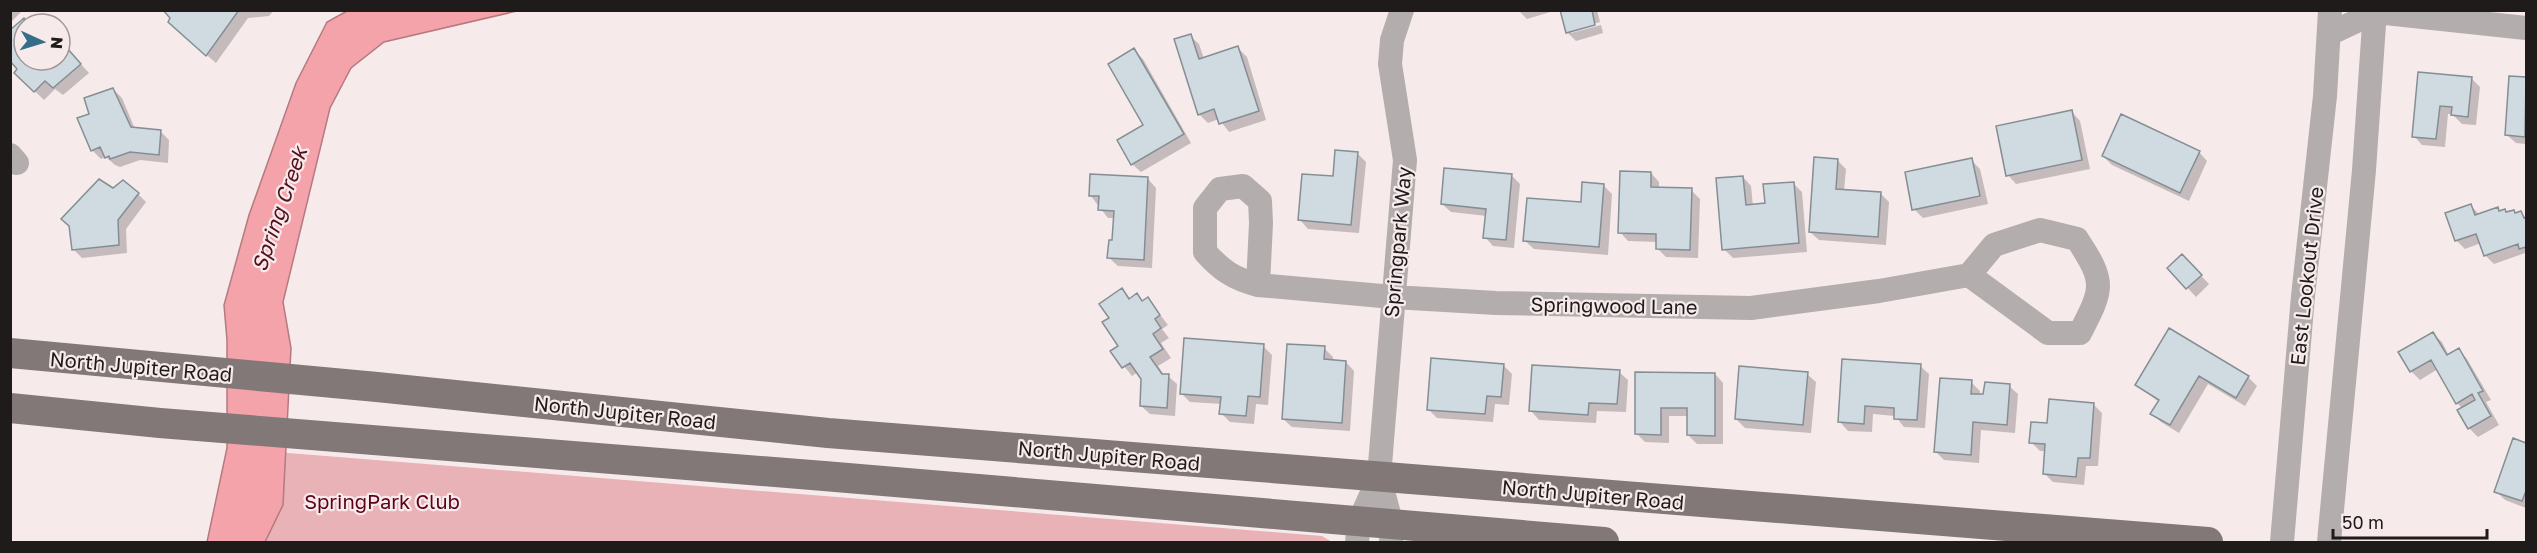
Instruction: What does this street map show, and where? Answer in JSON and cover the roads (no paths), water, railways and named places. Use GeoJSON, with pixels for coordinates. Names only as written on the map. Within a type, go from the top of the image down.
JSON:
{"type":"FeatureCollection","features":[{"type":"Feature","properties":{"kind":"main road","name":"North Jupiter Road"},"geometry":{"type":"LineString","coordinates":[[10,353],[377,387],[828,433],[2208,543]]}},
{"type":"Feature","properties":{"kind":"main road"},"geometry":{"type":"LineString","coordinates":[[10,408],[160,423],[372,438],[824,476],[1358,532],[1604,543]]}},
{"type":"Feature","properties":{"kind":"main road"},"geometry":{"type":"LineString","coordinates":[[824,476],[828,433]]}},
{"type":"Feature","properties":{"kind":"street","name":"Springpark Way"},"geometry":{"type":"LineString","coordinates":[[1391,534],[1379,477],[1405,160],[1390,64],[1392,40],[1402,10]]}},
{"type":"Feature","properties":{"kind":"street"},"geometry":{"type":"LineString","coordinates":[[2329,543],[2375,11]]}},
{"type":"Feature","properties":{"kind":"street"},"geometry":{"type":"LineString","coordinates":[[2330,22],[2375,11],[2526,28]]}},
{"type":"Feature","properties":{"kind":"street","name":"East Lookout Drive"},"geometry":{"type":"LineString","coordinates":[[2282,543],[2330,22]]}},
{"type":"Feature","properties":{"kind":"street"},"geometry":{"type":"LineString","coordinates":[[2040,230],[2077,239],[2096,268],[2098,297],[2080,333],[2048,333],[1969,275],[1994,245],[2040,230]]}},
{"type":"Feature","properties":{"kind":"street","name":"Springwood Lane"},"geometry":{"type":"LineString","coordinates":[[1258,285],[1496,303],[1751,308],[1879,291],[1969,275]]}},
{"type":"Feature","properties":{"kind":"street","name":"Springpark Way"},"geometry":{"type":"LineString","coordinates":[[1358,532],[1379,477]]}},
{"type":"Feature","properties":{"kind":"water","name":"Spring Creek"},"geometry":{"type":"Polygon","coordinates":[[[347,11],[517,11],[384,42],[351,68],[330,108],[283,302],[291,348],[283,505],[265,542],[207,542],[227,448],[227,340],[224,305],[249,215],[296,83],[327,22],[347,11]]]}},
{"type":"Feature","properties":{"kind":"park label","name":"SpringPark Club"},"geometry":{"type":"Point","coordinates":[382,501]}}]}
